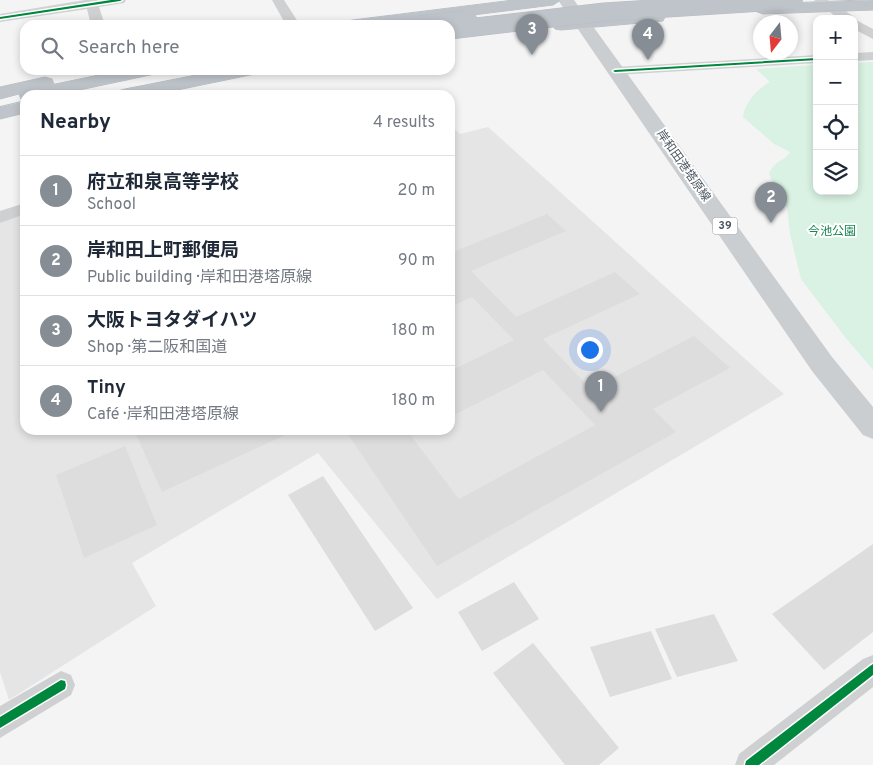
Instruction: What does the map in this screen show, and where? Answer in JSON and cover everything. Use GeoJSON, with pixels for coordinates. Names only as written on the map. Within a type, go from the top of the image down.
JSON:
{"type":"FeatureCollection","features":[{"type":"Feature","properties":{"kind":"highway"},"geometry":{"type":"LineString","coordinates":[[393,20],[554,0]]}},
{"type":"Feature","properties":{"kind":"highway"},"geometry":{"type":"LineString","coordinates":[[455,21],[560,8],[661,0]]}},
{"type":"Feature","properties":{"kind":"highway"},"geometry":{"type":"LineString","coordinates":[[455,29],[604,12],[794,0]]}},
{"type":"Feature","properties":{"kind":"highway"},"geometry":{"type":"LineString","coordinates":[[455,38],[581,23],[824,3],[873,5]]}},
{"type":"Feature","properties":{"kind":"highway"},"geometry":{"type":"LineString","coordinates":[[0,93],[83,75]]}},
{"type":"Feature","properties":{"kind":"highway"},"geometry":{"type":"LineString","coordinates":[[51,90],[125,75]]}},
{"type":"Feature","properties":{"kind":"highway"},"geometry":{"type":"LineString","coordinates":[[101,90],[174,75]]}},
{"type":"Feature","properties":{"kind":"highway"},"geometry":{"type":"LineString","coordinates":[[150,90],[225,75]]}},
{"type":"Feature","properties":{"kind":"highway"},"geometry":{"type":"LineString","coordinates":[[0,101],[20,96]]}},
{"type":"Feature","properties":{"kind":"highway"},"geometry":{"type":"LineString","coordinates":[[0,113],[20,108]]}},
{"type":"Feature","properties":{"kind":"highway"},"geometry":{"type":"LineString","coordinates":[[0,123],[20,118]]}},
{"type":"Feature","properties":{"kind":"main road","name":"岸和田港塔原線"},"geometry":{"type":"LineString","coordinates":[[566,0],[822,364],[873,427]]}},
{"type":"Feature","properties":{"kind":"street"},"geometry":{"type":"LineString","coordinates":[[0,18],[91,2],[120,0]]}},
{"type":"Feature","properties":{"kind":"street"},"geometry":{"type":"LineString","coordinates":[[278,0],[290,20]]}},
{"type":"Feature","properties":{"kind":"street"},"geometry":{"type":"LineString","coordinates":[[91,2],[96,20]]}},
{"type":"Feature","properties":{"kind":"street"},"geometry":{"type":"LineString","coordinates":[[824,3],[842,15]]}},
{"type":"Feature","properties":{"kind":"street"},"geometry":{"type":"LineString","coordinates":[[858,26],[873,35]]}},
{"type":"Feature","properties":{"kind":"street"},"geometry":{"type":"LineString","coordinates":[[858,57],[873,56]]}},
{"type":"Feature","properties":{"kind":"street"},"geometry":{"type":"LineString","coordinates":[[615,71],[813,59]]}},
{"type":"Feature","properties":{"kind":"street"},"geometry":{"type":"LineString","coordinates":[[0,217],[20,210]]}},
{"type":"Feature","properties":{"kind":"street"},"geometry":{"type":"LineString","coordinates":[[750,765],[873,669]]}},
{"type":"Feature","properties":{"kind":"street"},"geometry":{"type":"LineString","coordinates":[[0,723],[61,685]]}},
{"type":"Feature","properties":{"kind":"shaded area"},"geometry":{"type":"Polygon","coordinates":[[[488,127],[784,394],[437,599],[318,453],[132,563],[156,606],[9,700],[0,672],[0,221],[20,215],[20,435],[455,435],[455,130],[460,134],[488,127]]]}},
{"type":"Feature","properties":{"kind":"green space","name":"今池公園"},"geometry":{"type":"Polygon","coordinates":[[[873,62],[873,370],[801,279],[790,234],[787,208],[773,185],[769,173],[790,152],[774,144],[743,117],[746,106],[752,96],[770,82],[756,69],[813,65],[813,195],[858,195],[858,63],[873,62]]]}},
{"type":"Feature","properties":{"kind":"building"},"geometry":{"type":"Polygon","coordinates":[[[547,214],[566,231],[471,271],[516,317],[615,272],[640,294],[543,339],[591,389],[694,336],[730,368],[653,409],[676,432],[437,566],[348,435],[413,435],[411,436],[459,499],[595,425],[543,370],[455,414],[455,369],[514,340],[472,297],[455,305],[455,251],[547,214]]]}},
{"type":"Feature","properties":{"kind":"building"},"geometry":{"type":"Polygon","coordinates":[[[136,435],[285,435],[162,492],[136,435]]]}},
{"type":"Feature","properties":{"kind":"building"},"geometry":{"type":"Polygon","coordinates":[[[125,446],[157,525],[84,558],[56,475],[125,446]]]}},
{"type":"Feature","properties":{"kind":"building"},"geometry":{"type":"Polygon","coordinates":[[[323,476],[413,608],[375,631],[288,495],[323,476]]]}},
{"type":"Feature","properties":{"kind":"building"},"geometry":{"type":"Polygon","coordinates":[[[873,544],[873,632],[824,670],[772,614],[873,544]]]}},
{"type":"Feature","properties":{"kind":"building"},"geometry":{"type":"Polygon","coordinates":[[[514,582],[539,619],[482,651],[458,612],[514,582]]]}},
{"type":"Feature","properties":{"kind":"building"},"geometry":{"type":"Polygon","coordinates":[[[714,614],[738,661],[677,677],[655,629],[714,614]]]}},
{"type":"Feature","properties":{"kind":"building"},"geometry":{"type":"Polygon","coordinates":[[[651,631],[672,679],[610,697],[590,647],[651,631]]]}},
{"type":"Feature","properties":{"kind":"building"},"geometry":{"type":"Polygon","coordinates":[[[533,643],[619,748],[599,765],[565,765],[493,673],[533,643]]]}},
{"type":"Feature","properties":{"kind":"cycle path"},"geometry":{"type":"LineString","coordinates":[[0,18],[120,0]]}},
{"type":"Feature","properties":{"kind":"cycle path"},"geometry":{"type":"LineString","coordinates":[[615,71],[813,59]]}},
{"type":"Feature","properties":{"kind":"cycle path"},"geometry":{"type":"LineString","coordinates":[[750,765],[873,669]]}},
{"type":"Feature","properties":{"kind":"cycle path"},"geometry":{"type":"LineString","coordinates":[[0,723],[61,685]]}},
{"type":"Feature","properties":{"kind":"place","name":"大阪トヨタダイハツ"},"geometry":{"type":"Point","coordinates":[532,55]}},
{"type":"Feature","properties":{"kind":"place","name":"Tiny"},"geometry":{"type":"Point","coordinates":[648,60]}},
{"type":"Feature","properties":{"kind":"place","name":"岸和田上町郵便局"},"geometry":{"type":"Point","coordinates":[771,223]}},
{"type":"Feature","properties":{"kind":"place","name":"府立和泉高等学校"},"geometry":{"type":"Point","coordinates":[601,412]}}]}
